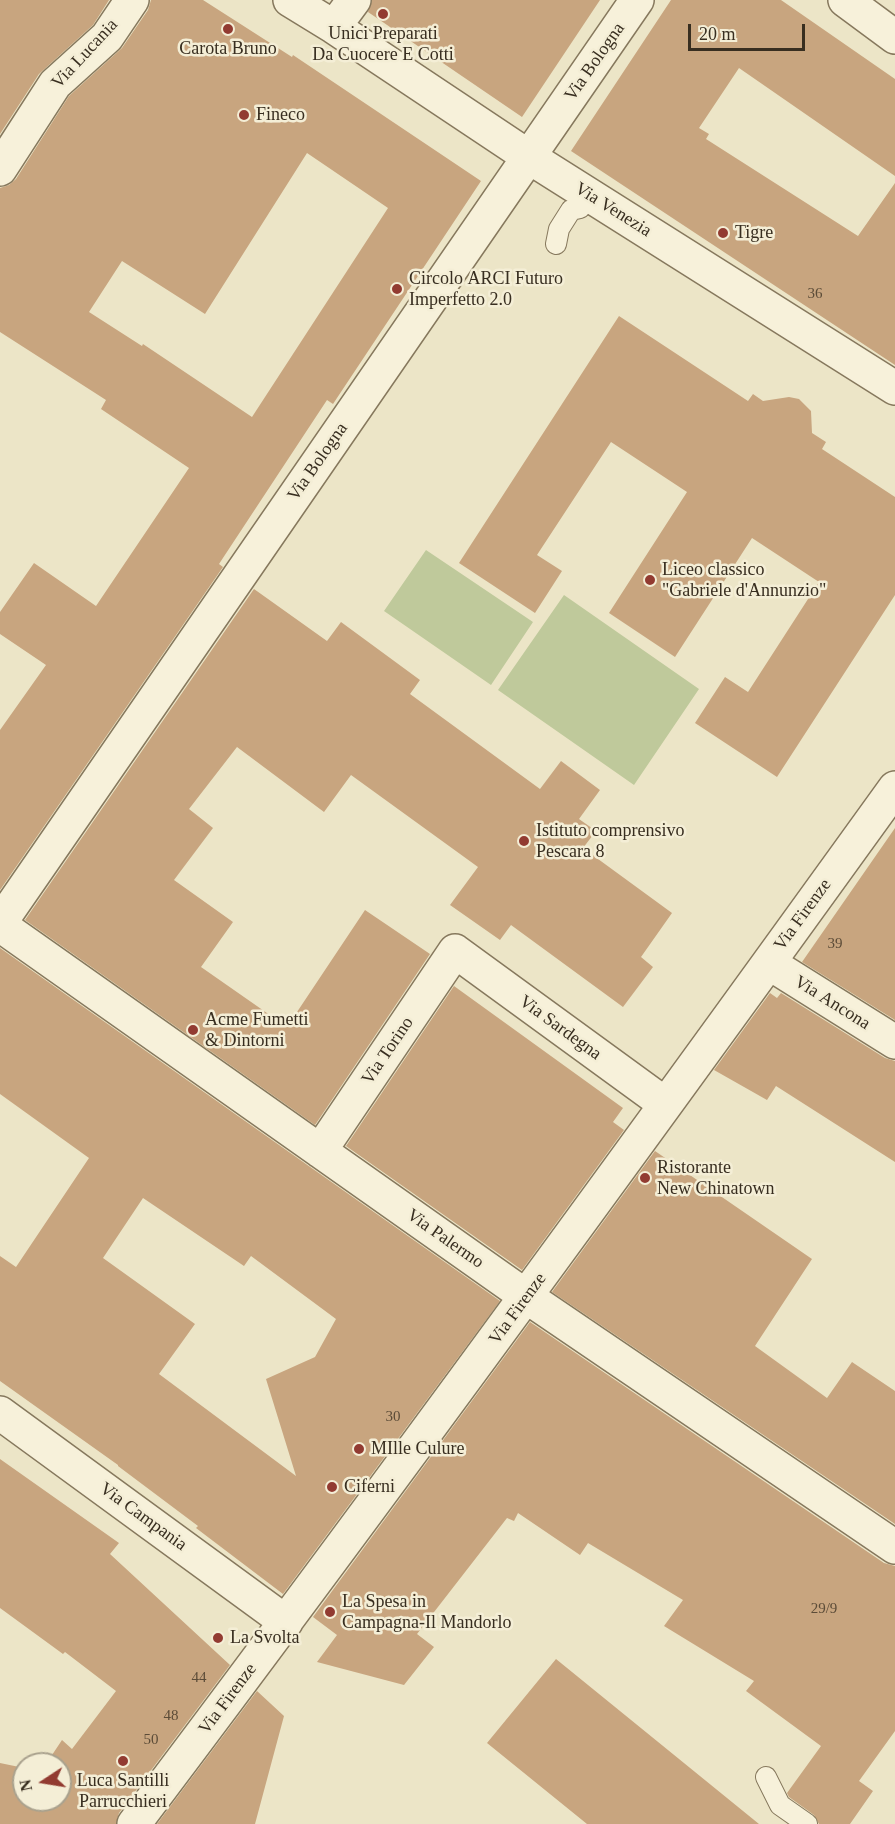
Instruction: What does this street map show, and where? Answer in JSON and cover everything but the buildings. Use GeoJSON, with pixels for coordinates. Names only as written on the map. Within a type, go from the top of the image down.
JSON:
{"type":"FeatureCollection","features":[{"type":"Feature","properties":{"kind":"street","name":"Via Lucania"},"geometry":{"type":"LineString","coordinates":[[0,169],[55,84],[107,37],[132,0]]}},
{"type":"Feature","properties":{"kind":"street","name":"Via Venezia"},"geometry":{"type":"LineString","coordinates":[[290,0],[529,157],[584,201],[895,388]]}},
{"type":"Feature","properties":{"kind":"street"},"geometry":{"type":"LineString","coordinates":[[334,27],[354,0]]}},
{"type":"Feature","properties":{"kind":"street","name":"Via Bologna"},"geometry":{"type":"LineString","coordinates":[[0,924],[637,0]]}},
{"type":"Feature","properties":{"kind":"street"},"geometry":{"type":"LineString","coordinates":[[845,0],[895,37]]}},
{"type":"Feature","properties":{"kind":"street","name":"Via Firenze"},"geometry":{"type":"LineString","coordinates":[[134,1824],[527,1297],[895,789]]}},
{"type":"Feature","properties":{"kind":"street","name":"Via Palermo"},"geometry":{"type":"LineString","coordinates":[[0,924],[527,1297],[895,1547]]}},
{"type":"Feature","properties":{"kind":"street","name":"Via Torino"},"geometry":{"type":"LineString","coordinates":[[320,1151],[455,951]]}},
{"type":"Feature","properties":{"kind":"street","name":"Via Sardegna"},"geometry":{"type":"LineString","coordinates":[[455,951],[665,1104]]}},
{"type":"Feature","properties":{"kind":"street","name":"Via Ancona"},"geometry":{"type":"LineString","coordinates":[[769,963],[895,1042]]}},
{"type":"Feature","properties":{"kind":"street","name":"Via Campania"},"geometry":{"type":"LineString","coordinates":[[0,1413],[286,1622]]}},
{"type":"Feature","properties":{"kind":"lane"},"geometry":{"type":"LineString","coordinates":[[766,1777],[780,1805],[807,1824]]}},
{"type":"Feature","properties":{"kind":"green space"},"geometry":{"type":"Polygon","coordinates":[[[426,550],[533,622],[491,685],[384,611],[426,550]]]}},
{"type":"Feature","properties":{"kind":"green space"},"geometry":{"type":"Polygon","coordinates":[[[564,595],[699,689],[634,785],[498,690],[564,595]]]}},
{"type":"Feature","properties":{"kind":"place","name":"Unici Preparati Da Cuocere E Cotti"},"geometry":{"type":"Point","coordinates":[383,14]}},
{"type":"Feature","properties":{"kind":"place","name":"Carota Bruno"},"geometry":{"type":"Point","coordinates":[228,29]}},
{"type":"Feature","properties":{"kind":"place","name":"Fineco"},"geometry":{"type":"Point","coordinates":[244,115]}},
{"type":"Feature","properties":{"kind":"place","name":"Tigre"},"geometry":{"type":"Point","coordinates":[723,233]}},
{"type":"Feature","properties":{"kind":"place","name":"Circolo ARCI Futuro Imperfetto 2.0"},"geometry":{"type":"Point","coordinates":[397,289]}},
{"type":"Feature","properties":{"kind":"place","name":"Liceo classico \"Gabriele d'Annunzio\""},"geometry":{"type":"Point","coordinates":[650,580]}},
{"type":"Feature","properties":{"kind":"place","name":"Istituto comprensivo Pescara 8"},"geometry":{"type":"Point","coordinates":[524,841]}},
{"type":"Feature","properties":{"kind":"place","name":"Acme Fumetti & Dintorni"},"geometry":{"type":"Point","coordinates":[193,1030]}},
{"type":"Feature","properties":{"kind":"place","name":"Ristorante New Chinatown"},"geometry":{"type":"Point","coordinates":[645,1178]}},
{"type":"Feature","properties":{"kind":"place","name":"MIlle Culure"},"geometry":{"type":"Point","coordinates":[359,1449]}},
{"type":"Feature","properties":{"kind":"place","name":"Ciferni"},"geometry":{"type":"Point","coordinates":[332,1487]}},
{"type":"Feature","properties":{"kind":"place","name":"La Spesa in Campagna-Il Mandorlo"},"geometry":{"type":"Point","coordinates":[330,1612]}},
{"type":"Feature","properties":{"kind":"place","name":"La Svolta"},"geometry":{"type":"Point","coordinates":[218,1638]}},
{"type":"Feature","properties":{"kind":"place","name":"Luca Santilli Parrucchieri"},"geometry":{"type":"Point","coordinates":[123,1761]}}]}
